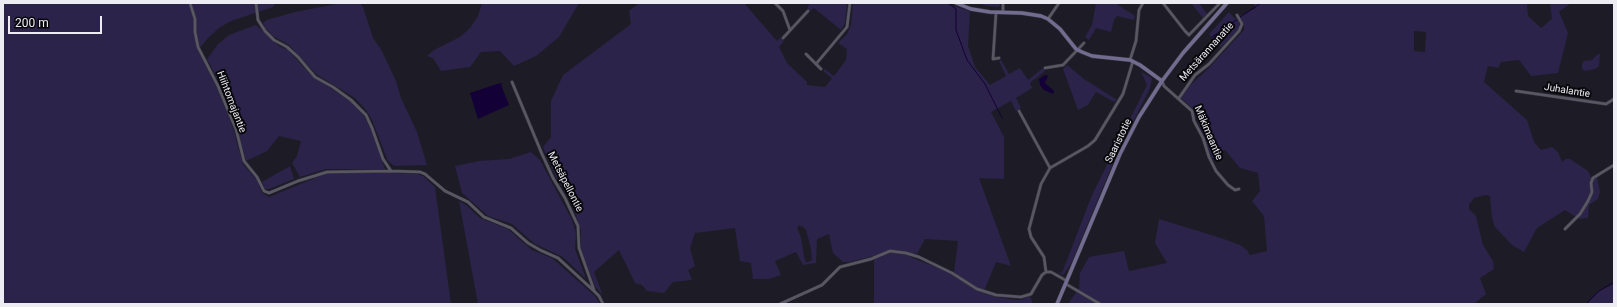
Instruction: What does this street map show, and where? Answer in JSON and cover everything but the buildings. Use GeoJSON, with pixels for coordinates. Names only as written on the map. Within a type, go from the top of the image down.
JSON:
{"type":"FeatureCollection","features":[{"type":"Feature","properties":{"kind":"main road"},"geometry":{"type":"LineString","coordinates":[[956,3],[971,9],[996,13],[1035,14],[1048,19],[1060,29],[1078,50],[1092,56],[1132,60],[1162,81]]}},
{"type":"Feature","properties":{"kind":"main road","name":"Saaristotie"},"geometry":{"type":"LineString","coordinates":[[1057,304],[1120,154],[1139,117],[1162,81],[1183,53],[1227,3]]}},
{"type":"Feature","properties":{"kind":"street","name":"Hiihtomajantie"},"geometry":{"type":"LineString","coordinates":[[190,3],[195,19],[195,32],[198,47],[218,86],[236,129],[244,161],[258,177],[264,192],[269,193],[298,181],[327,172],[391,171]]}},
{"type":"Feature","properties":{"kind":"street"},"geometry":{"type":"LineString","coordinates":[[256,3],[258,20],[265,31],[274,40],[287,47],[298,57],[315,77],[333,87],[351,100],[366,115],[384,159],[391,171],[420,172],[425,174],[445,191],[468,202],[484,217],[489,220],[506,224],[534,247],[558,258],[600,296],[603,304]]}},
{"type":"Feature","properties":{"kind":"street"},"geometry":{"type":"LineString","coordinates":[[775,3],[783,11],[790,30]]}},
{"type":"Feature","properties":{"kind":"street"},"geometry":{"type":"LineString","coordinates":[[816,64],[847,27],[850,3]]}},
{"type":"Feature","properties":{"kind":"street"},"geometry":{"type":"LineString","coordinates":[[1003,3],[1003,13]]}},
{"type":"Feature","properties":{"kind":"street"},"geometry":{"type":"LineString","coordinates":[[1048,19],[1059,3]]}},
{"type":"Feature","properties":{"kind":"street"},"geometry":{"type":"LineString","coordinates":[[1046,272],[1044,257],[1029,229],[1040,184],[1050,168],[1088,146],[1095,140],[1123,94],[1136,42],[1137,17],[1143,3]]}},
{"type":"Feature","properties":{"kind":"street"},"geometry":{"type":"LineString","coordinates":[[1163,3],[1189,35],[1220,3]]}},
{"type":"Feature","properties":{"kind":"street"},"geometry":{"type":"LineString","coordinates":[[783,38],[808,11]]}},
{"type":"Feature","properties":{"kind":"street"},"geometry":{"type":"LineString","coordinates":[[996,13],[993,58],[999,58]]}},
{"type":"Feature","properties":{"kind":"street","name":"Metsärannanatie"},"geometry":{"type":"LineString","coordinates":[[1179,98],[1195,74],[1213,60],[1239,31],[1242,24],[1237,15]]}},
{"type":"Feature","properties":{"kind":"street"},"geometry":{"type":"LineString","coordinates":[[1045,68],[1063,65],[1084,43]]}},
{"type":"Feature","properties":{"kind":"street"},"geometry":{"type":"LineString","coordinates":[[806,54],[821,69]]}},
{"type":"Feature","properties":{"kind":"street","name":"Mäkimaantie"},"geometry":{"type":"LineString","coordinates":[[1162,81],[1164,86],[1192,111],[1194,121],[1203,138],[1213,167],[1228,185],[1235,190],[1239,189]]}},
{"type":"Feature","properties":{"kind":"street","name":"Metsäpellontie"},"geometry":{"type":"LineString","coordinates":[[512,82],[553,178],[565,198],[578,226],[579,248],[594,291]]}},
{"type":"Feature","properties":{"kind":"street","name":"Juhalantie"},"geometry":{"type":"LineString","coordinates":[[1516,91],[1606,106],[1614,99]]}},
{"type":"Feature","properties":{"kind":"street"},"geometry":{"type":"LineString","coordinates":[[1020,111],[1050,168]]}},
{"type":"Feature","properties":{"kind":"street"},"geometry":{"type":"LineString","coordinates":[[1565,228],[1580,214],[1588,202],[1592,192],[1591,183],[1593,178],[1614,164]]}},
{"type":"Feature","properties":{"kind":"street"},"geometry":{"type":"LineString","coordinates":[[780,304],[822,285],[840,267],[871,259],[890,251],[906,253],[919,257],[952,273],[977,289],[996,295],[1021,297],[1030,294],[1042,275],[1046,272],[1051,272],[1100,304]]}},
{"type":"Feature","properties":{"kind":"shaded area"},"geometry":{"type":"Polygon","coordinates":[[[3,3],[276,3],[273,7],[231,21],[219,28],[198,50],[217,88],[234,130],[243,164],[257,180],[262,193],[269,197],[327,173],[392,173],[417,174],[423,176],[435,187],[451,304],[3,304],[3,3]]]}},
{"type":"Feature","properties":{"kind":"shaded area"},"geometry":{"type":"Polygon","coordinates":[[[341,3],[360,3],[363,7],[373,38],[382,51],[396,81],[401,98],[417,132],[427,165],[394,166],[388,161],[372,120],[366,110],[355,98],[316,74],[289,45],[273,36],[265,28],[263,23],[267,20],[295,12],[341,3]]]}},
{"type":"Feature","properties":{"kind":"shaded area"},"geometry":{"type":"Polygon","coordinates":[[[482,3],[579,3],[559,37],[536,56],[514,66],[500,51],[481,52],[470,67],[441,71],[433,58],[427,56],[434,50],[460,37],[470,28],[478,16],[482,3]]]}},
{"type":"Feature","properties":{"kind":"shaded area"},"geometry":{"type":"Polygon","coordinates":[[[639,3],[744,3],[777,41],[780,38],[784,41],[779,47],[787,63],[807,82],[807,85],[825,87],[832,78],[823,71],[825,69],[834,76],[846,60],[847,49],[838,43],[847,34],[851,25],[853,4],[944,3],[970,11],[968,46],[975,67],[990,85],[1006,76],[999,61],[1001,60],[1009,74],[1020,68],[1028,80],[1043,68],[1045,71],[1030,83],[1032,88],[1016,98],[1021,108],[1016,111],[1011,101],[991,112],[1004,137],[1004,179],[979,178],[1011,266],[996,262],[984,291],[973,286],[954,272],[958,241],[925,239],[917,254],[914,253],[910,257],[949,272],[978,291],[996,297],[1016,300],[1021,300],[1030,296],[1033,304],[874,304],[874,256],[843,262],[833,253],[829,234],[817,239],[816,263],[803,265],[796,252],[775,261],[781,275],[769,279],[753,279],[751,263],[740,261],[735,228],[695,233],[690,248],[695,266],[688,270],[692,280],[673,282],[664,293],[647,291],[642,285],[635,283],[619,250],[594,272],[603,296],[595,286],[581,250],[581,230],[571,201],[556,177],[543,147],[551,137],[551,101],[563,75],[631,24],[629,11],[639,3]],[[799,225],[797,228],[801,237],[804,257],[806,262],[808,262],[812,260],[811,249],[806,230],[799,225]]]}},
{"type":"Feature","properties":{"kind":"shaded area"},"geometry":{"type":"Polygon","coordinates":[[[810,3],[847,3],[845,23],[841,30],[814,8],[810,11],[807,8],[810,3]]]}},
{"type":"Feature","properties":{"kind":"shaded area"},"geometry":{"type":"Polygon","coordinates":[[[975,3],[1000,3],[1000,5],[998,7],[975,3]]]}},
{"type":"Feature","properties":{"kind":"shaded area"},"geometry":{"type":"Polygon","coordinates":[[[1096,3],[1115,3],[1135,16],[1134,20],[1117,16],[1114,20],[1111,32],[1096,28],[1089,40],[1085,37],[1092,25],[1096,3]]]}},
{"type":"Feature","properties":{"kind":"shaded area"},"geometry":{"type":"Polygon","coordinates":[[[1191,3],[1199,3],[1207,14],[1203,18],[1191,3]]]}},
{"type":"Feature","properties":{"kind":"shaded area"},"geometry":{"type":"Polygon","coordinates":[[[1253,3],[1527,3],[1528,16],[1541,28],[1552,19],[1550,3],[1571,3],[1559,12],[1568,33],[1558,73],[1531,76],[1519,60],[1501,62],[1498,68],[1488,66],[1484,82],[1527,120],[1534,142],[1541,150],[1552,147],[1558,152],[1562,162],[1566,159],[1570,159],[1588,171],[1591,177],[1597,177],[1600,192],[1598,199],[1589,205],[1588,218],[1579,219],[1565,210],[1537,228],[1524,252],[1512,245],[1495,227],[1492,218],[1490,196],[1486,195],[1474,198],[1469,205],[1469,209],[1476,216],[1483,245],[1493,261],[1494,269],[1480,278],[1486,294],[1474,304],[1068,304],[1079,288],[1080,273],[1089,257],[1124,251],[1129,271],[1167,263],[1155,243],[1159,219],[1240,245],[1247,250],[1250,255],[1267,251],[1264,216],[1252,201],[1260,191],[1258,173],[1240,168],[1225,150],[1212,159],[1193,109],[1181,98],[1190,85],[1205,72],[1244,30],[1240,16],[1256,8],[1253,3]],[[1414,31],[1414,51],[1425,52],[1426,32],[1414,31]]]}},
{"type":"Feature","properties":{"kind":"shaded area"},"geometry":{"type":"Polygon","coordinates":[[[1229,12],[1235,19],[1237,18],[1240,26],[1238,30],[1221,47],[1209,34],[1229,12]]]}},
{"type":"Feature","properties":{"kind":"shaded area"},"geometry":{"type":"Polygon","coordinates":[[[256,25],[279,46],[288,50],[310,74],[351,102],[363,115],[370,127],[385,169],[326,169],[300,177],[292,163],[297,156],[301,141],[279,136],[267,151],[246,161],[237,127],[220,84],[207,59],[218,44],[229,35],[256,25]]]}},
{"type":"Feature","properties":{"kind":"shaded area"},"geometry":{"type":"Polygon","coordinates":[[[1600,54],[1599,66],[1595,69],[1584,71],[1582,64],[1584,61],[1592,60],[1600,54]]]}},
{"type":"Feature","properties":{"kind":"shaded area"},"geometry":{"type":"Polygon","coordinates":[[[1067,65],[1084,79],[1117,100],[1114,102],[1096,92],[1088,105],[1078,110],[1063,69],[1067,65]]]}},
{"type":"Feature","properties":{"kind":"shaded area"},"geometry":{"type":"Polygon","coordinates":[[[1141,72],[1152,78],[1150,88],[1116,156],[1071,264],[1063,275],[1057,272],[1062,273],[1092,195],[1147,85],[1141,72]]]}},
{"type":"Feature","properties":{"kind":"shaded area"},"geometry":{"type":"Polygon","coordinates":[[[1045,75],[1048,76],[1045,83],[1054,91],[1053,94],[1044,90],[1040,85],[1039,79],[1045,75]]]}},
{"type":"Feature","properties":{"kind":"shaded area"},"geometry":{"type":"Polygon","coordinates":[[[503,83],[501,85],[509,105],[478,119],[470,93],[503,83]]]}},
{"type":"Feature","properties":{"kind":"shaded area"},"geometry":{"type":"Polygon","coordinates":[[[531,152],[540,160],[572,220],[576,233],[575,249],[586,279],[563,257],[535,244],[512,224],[488,216],[462,193],[455,166],[479,161],[509,159],[531,152]]]}},
{"type":"Feature","properties":{"kind":"shaded area"},"geometry":{"type":"Polygon","coordinates":[[[290,166],[294,179],[269,189],[265,189],[262,182],[290,166]]]}},
{"type":"Feature","properties":{"kind":"shaded area"},"geometry":{"type":"Polygon","coordinates":[[[459,201],[466,205],[480,218],[508,229],[532,250],[552,258],[595,296],[600,304],[478,304],[459,201]]]}},
{"type":"Feature","properties":{"kind":"shaded area"},"geometry":{"type":"Polygon","coordinates":[[[1614,284],[1614,304],[1587,304],[1599,291],[1614,284]]]}},
{"type":"Feature","properties":{"kind":"waterway"},"geometry":{"type":"LineString","coordinates":[[948,3],[956,9],[956,30],[967,60],[985,84],[1002,118]]}},
{"type":"Feature","properties":{"kind":"waterway"},"geometry":{"type":"LineString","coordinates":[[1240,17],[1261,3]]}},
{"type":"Feature","properties":{"kind":"waterway"},"geometry":{"type":"LineString","coordinates":[[1212,37],[1238,19]]}},
{"type":"Feature","properties":{"kind":"waterway"},"geometry":{"type":"LineString","coordinates":[[1586,304],[1599,291],[1614,282]]}}]}
